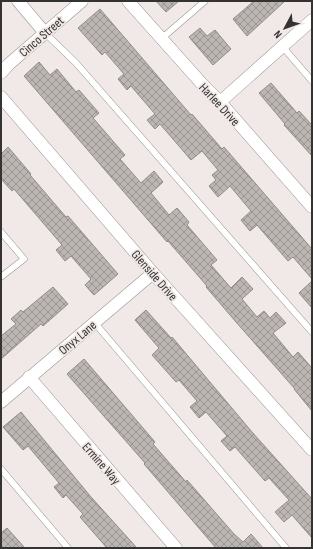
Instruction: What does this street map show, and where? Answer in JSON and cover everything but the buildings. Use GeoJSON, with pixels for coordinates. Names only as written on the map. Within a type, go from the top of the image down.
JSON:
{"type":"FeatureCollection","features":[{"type":"Feature","properties":{"kind":"street"},"geometry":{"type":"LineString","coordinates":[[18,1],[45,33]]}},
{"type":"Feature","properties":{"kind":"street","name":"Cinco Street"},"geometry":{"type":"LineString","coordinates":[[1,73],[9,64],[82,1]]}},
{"type":"Feature","properties":{"kind":"street","name":"Harlee Drive"},"geometry":{"type":"LineString","coordinates":[[128,1],[220,102],[312,207]]}},
{"type":"Feature","properties":{"kind":"street"},"geometry":{"type":"LineString","coordinates":[[220,102],[312,20]]}},
{"type":"Feature","properties":{"kind":"street","name":"Glenside Drive"},"geometry":{"type":"LineString","coordinates":[[1,97],[153,273],[312,450]]}},
{"type":"Feature","properties":{"kind":"street","name":"Onyx Lane"},"geometry":{"type":"LineString","coordinates":[[1,402],[153,273]]}},
{"type":"Feature","properties":{"kind":"street","name":"Ermine Way"},"geometry":{"type":"LineString","coordinates":[[29,377],[176,548]]}},
{"type":"Feature","properties":{"kind":"lane"},"geometry":{"type":"LineString","coordinates":[[162,39],[205,1]]}},
{"type":"Feature","properties":{"kind":"lane"},"geometry":{"type":"LineString","coordinates":[[45,33],[76,63],[312,332]]}},
{"type":"Feature","properties":{"kind":"lane"},"geometry":{"type":"LineString","coordinates":[[282,46],[312,81]]}},
{"type":"Feature","properties":{"kind":"lane"},"geometry":{"type":"LineString","coordinates":[[1,232],[24,259],[1,278]]}},
{"type":"Feature","properties":{"kind":"lane"},"geometry":{"type":"LineString","coordinates":[[94,322],[286,548]]}},
{"type":"Feature","properties":{"kind":"lane"},"geometry":{"type":"LineString","coordinates":[[1,469],[68,548]]}}]}
